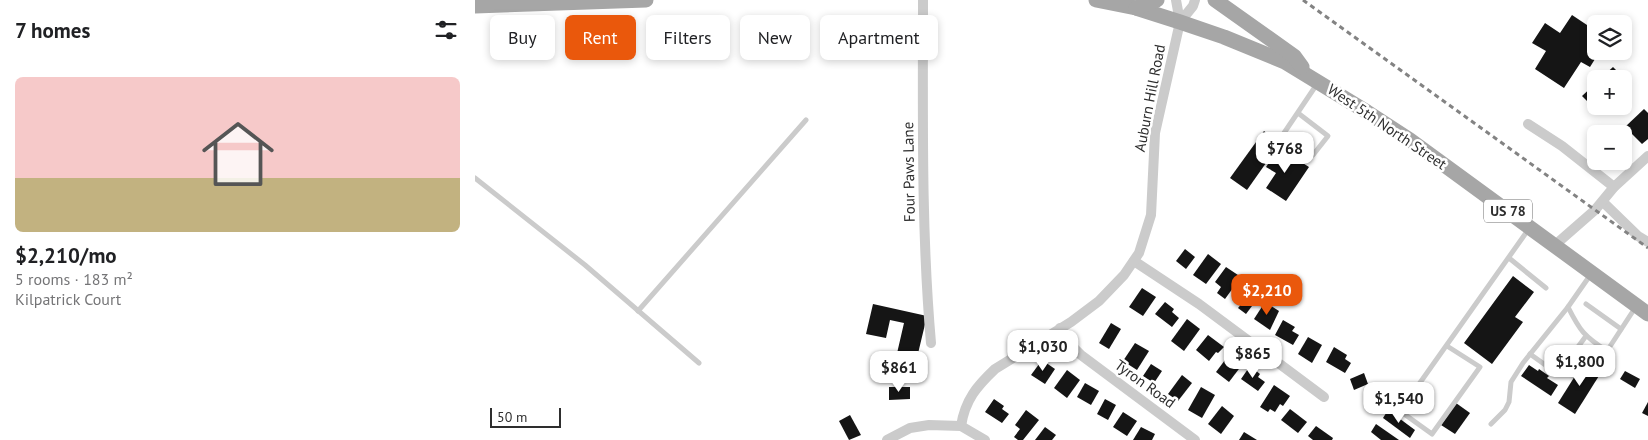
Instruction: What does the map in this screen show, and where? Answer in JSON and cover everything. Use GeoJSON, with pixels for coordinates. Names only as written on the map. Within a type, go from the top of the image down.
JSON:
{"type":"FeatureCollection","features":[{"type":"Feature","properties":{"kind":"main road"},"geometry":{"type":"LineString","coordinates":[[475,6],[645,0]]}},
{"type":"Feature","properties":{"kind":"main road","name":"West 5th North Street"},"geometry":{"type":"LineString","coordinates":[[1096,0],[1135,8],[1180,22],[1285,62],[1410,140],[1642,310]]}},
{"type":"Feature","properties":{"kind":"main road"},"geometry":{"type":"LineString","coordinates":[[1135,8],[1157,0]]}},
{"type":"Feature","properties":{"kind":"main road"},"geometry":{"type":"LineString","coordinates":[[1215,0],[1294,56],[1304,73]]}},
{"type":"Feature","properties":{"kind":"street","name":"Four Paws Lane"},"geometry":{"type":"LineString","coordinates":[[923,0],[923,150],[927,293],[931,343]]}},
{"type":"Feature","properties":{"kind":"street"},"geometry":{"type":"LineString","coordinates":[[1176,0],[1180,22]]}},
{"type":"Feature","properties":{"kind":"street"},"geometry":{"type":"LineString","coordinates":[[1180,22],[1193,6],[1195,0]]}},
{"type":"Feature","properties":{"kind":"street","name":"Auburn Hill Road"},"geometry":{"type":"LineString","coordinates":[[961,426],[965,406],[977,387],[995,369],[1071,322],[1099,301],[1124,275],[1139,253],[1151,215],[1155,133],[1180,22]]}},
{"type":"Feature","properties":{"kind":"street"},"geometry":{"type":"LineString","coordinates":[[1528,124],[1562,146],[1615,187]]}},
{"type":"Feature","properties":{"kind":"street"},"geometry":{"type":"LineString","coordinates":[[1555,245],[1603,202],[1615,187],[1648,156]]}},
{"type":"Feature","properties":{"kind":"street"},"geometry":{"type":"LineString","coordinates":[[1603,202],[1638,236],[1648,242]]}},
{"type":"Feature","properties":{"kind":"street"},"geometry":{"type":"LineString","coordinates":[[1134,261],[1199,304],[1324,397]]}},
{"type":"Feature","properties":{"kind":"street","name":"Tyron Road"},"geometry":{"type":"LineString","coordinates":[[1060,328],[1070,344],[1081,355],[1195,440]]}},
{"type":"Feature","properties":{"kind":"street"},"geometry":{"type":"LineString","coordinates":[[887,440],[911,428],[929,425],[961,426],[985,440]]}},
{"type":"Feature","properties":{"kind":"lane"},"geometry":{"type":"LineString","coordinates":[[1298,113],[1328,136],[1313,155],[1284,133],[1318,82]]}},
{"type":"Feature","properties":{"kind":"lane"},"geometry":{"type":"LineString","coordinates":[[638,311],[806,120]]}},
{"type":"Feature","properties":{"kind":"lane"},"geometry":{"type":"LineString","coordinates":[[475,178],[585,265],[699,363]]}},
{"type":"Feature","properties":{"kind":"lane"},"geometry":{"type":"LineString","coordinates":[[1447,346],[1480,367],[1432,434],[1400,411],[1530,227]]}},
{"type":"Feature","properties":{"kind":"lane"},"geometry":{"type":"LineString","coordinates":[[1509,258],[1546,288]]}},
{"type":"Feature","properties":{"kind":"lane"},"geometry":{"type":"LineString","coordinates":[[1491,424],[1505,410],[1509,402],[1511,382],[1592,272]]}},
{"type":"Feature","properties":{"kind":"lane"},"geometry":{"type":"LineString","coordinates":[[1586,304],[1621,330]]}},
{"type":"Feature","properties":{"kind":"lane"},"geometry":{"type":"LineString","coordinates":[[1568,307],[1575,322],[1585,336],[1607,351],[1621,330],[1642,310]]}},
{"type":"Feature","properties":{"kind":"lane"},"geometry":{"type":"LineString","coordinates":[[1530,354],[1558,374],[1585,336]]}},
{"type":"Feature","properties":{"kind":"building"},"geometry":{"type":"Polygon","coordinates":[[[1572,15],[1587,25],[1587,60],[1594,60],[1590,67],[1581,62],[1564,88],[1535,69],[1546,51],[1532,43],[1545,23],[1560,33],[1572,15]]]}},
{"type":"Feature","properties":{"kind":"building"},"geometry":{"type":"Polygon","coordinates":[[[1587,91],[1587,101],[1582,96],[1587,91]]]}},
{"type":"Feature","properties":{"kind":"building"},"geometry":{"type":"Polygon","coordinates":[[[1644,109],[1648,113],[1648,139],[1642,144],[1632,134],[1632,125],[1627,125],[1644,109]]]}},
{"type":"Feature","properties":{"kind":"building"},"geometry":{"type":"Polygon","coordinates":[[[1264,131],[1280,143],[1247,190],[1230,178],[1264,131]]]}},
{"type":"Feature","properties":{"kind":"building"},"geometry":{"type":"Polygon","coordinates":[[[1279,148],[1309,167],[1286,201],[1266,188],[1276,173],[1266,167],[1279,148]]]}},
{"type":"Feature","properties":{"kind":"building"},"geometry":{"type":"Polygon","coordinates":[[[1185,249],[1195,257],[1186,269],[1176,261],[1185,249]]]}},
{"type":"Feature","properties":{"kind":"building"},"geometry":{"type":"Polygon","coordinates":[[[1208,254],[1221,264],[1206,284],[1193,275],[1208,254]]]}},
{"type":"Feature","properties":{"kind":"building"},"geometry":{"type":"Polygon","coordinates":[[[1226,267],[1241,277],[1225,299],[1217,293],[1221,287],[1215,282],[1226,267]]]}},
{"type":"Feature","properties":{"kind":"building"},"geometry":{"type":"Polygon","coordinates":[[[1513,276],[1534,292],[1515,317],[1523,322],[1492,364],[1464,343],[1513,276]]]}},
{"type":"Feature","properties":{"kind":"building"},"geometry":{"type":"Polygon","coordinates":[[[1245,283],[1261,294],[1246,314],[1238,308],[1244,301],[1236,295],[1245,283]]]}},
{"type":"Feature","properties":{"kind":"building"},"geometry":{"type":"Polygon","coordinates":[[[1142,288],[1156,297],[1143,316],[1129,307],[1142,288]]]}},
{"type":"Feature","properties":{"kind":"building"},"geometry":{"type":"Polygon","coordinates":[[[1165,302],[1174,309],[1172,312],[1179,318],[1172,327],[1155,314],[1165,302]]]}},
{"type":"Feature","properties":{"kind":"building"},"geometry":{"type":"Polygon","coordinates":[[[1265,302],[1279,311],[1270,330],[1254,319],[1265,302]]]}},
{"type":"Feature","properties":{"kind":"building"},"geometry":{"type":"Polygon","coordinates":[[[873,304],[927,316],[915,366],[895,362],[904,323],[890,320],[886,338],[866,334],[873,304]]]}},
{"type":"Feature","properties":{"kind":"building"},"geometry":{"type":"Polygon","coordinates":[[[1187,319],[1200,329],[1184,351],[1171,341],[1187,319]]]}},
{"type":"Feature","properties":{"kind":"building"},"geometry":{"type":"Polygon","coordinates":[[[1283,320],[1295,327],[1292,331],[1299,335],[1293,345],[1275,335],[1283,320]]]}},
{"type":"Feature","properties":{"kind":"building"},"geometry":{"type":"Polygon","coordinates":[[[1111,323],[1121,329],[1109,349],[1099,343],[1111,323]]]}},
{"type":"Feature","properties":{"kind":"building"},"geometry":{"type":"Polygon","coordinates":[[[1208,335],[1224,347],[1218,353],[1216,352],[1209,361],[1196,350],[1208,335]]]}},
{"type":"Feature","properties":{"kind":"building"},"geometry":{"type":"Polygon","coordinates":[[[1308,337],[1322,345],[1312,363],[1298,354],[1308,337]]]}},
{"type":"Feature","properties":{"kind":"building"},"geometry":{"type":"Polygon","coordinates":[[[1135,343],[1149,351],[1137,370],[1123,361],[1135,343]]]}},
{"type":"Feature","properties":{"kind":"building"},"geometry":{"type":"Polygon","coordinates":[[[1334,347],[1347,355],[1345,359],[1351,363],[1345,373],[1326,362],[1334,347]]]}},
{"type":"Feature","properties":{"kind":"building"},"geometry":{"type":"Polygon","coordinates":[[[1231,352],[1245,361],[1229,382],[1216,372],[1231,352]]]}},
{"type":"Feature","properties":{"kind":"building"},"geometry":{"type":"Polygon","coordinates":[[[1042,360],[1055,369],[1045,384],[1031,375],[1042,360]]]}},
{"type":"Feature","properties":{"kind":"building"},"geometry":{"type":"Polygon","coordinates":[[[1585,360],[1602,371],[1575,414],[1558,403],[1585,360]]]}},
{"type":"Feature","properties":{"kind":"building"},"geometry":{"type":"Polygon","coordinates":[[[1151,364],[1162,371],[1154,383],[1143,376],[1151,364]]]}},
{"type":"Feature","properties":{"kind":"building"},"geometry":{"type":"Polygon","coordinates":[[[1529,365],[1538,371],[1539,369],[1549,376],[1547,378],[1558,385],[1551,396],[1521,376],[1529,365]]]}},
{"type":"Feature","properties":{"kind":"building"},"geometry":{"type":"Polygon","coordinates":[[[1250,366],[1260,374],[1258,377],[1265,382],[1258,391],[1241,379],[1250,366]]]}},
{"type":"Feature","properties":{"kind":"building"},"geometry":{"type":"Polygon","coordinates":[[[1067,370],[1080,380],[1067,398],[1054,388],[1067,370]]]}},
{"type":"Feature","properties":{"kind":"building"},"geometry":{"type":"Polygon","coordinates":[[[1625,371],[1640,379],[1635,388],[1620,379],[1625,371]]]}},
{"type":"Feature","properties":{"kind":"building"},"geometry":{"type":"Polygon","coordinates":[[[1364,373],[1368,384],[1354,390],[1350,379],[1364,373]]]}},
{"type":"Feature","properties":{"kind":"building"},"geometry":{"type":"Polygon","coordinates":[[[1182,375],[1192,383],[1178,401],[1168,394],[1182,375]]]}},
{"type":"Feature","properties":{"kind":"building"},"geometry":{"type":"Polygon","coordinates":[[[1085,383],[1099,391],[1091,405],[1077,397],[1085,383]]]}},
{"type":"Feature","properties":{"kind":"building"},"geometry":{"type":"Polygon","coordinates":[[[1274,385],[1290,396],[1283,406],[1280,404],[1275,412],[1270,409],[1268,412],[1260,407],[1274,385]]]}},
{"type":"Feature","properties":{"kind":"building"},"geometry":{"type":"Polygon","coordinates":[[[889,387],[910,387],[910,399],[889,400],[889,387]]]}},
{"type":"Feature","properties":{"kind":"building"},"geometry":{"type":"Polygon","coordinates":[[[1201,387],[1215,395],[1202,418],[1188,410],[1201,387]]]}},
{"type":"Feature","properties":{"kind":"building"},"geometry":{"type":"Polygon","coordinates":[[[994,399],[1004,406],[1002,409],[1009,414],[1002,423],[985,412],[994,399]]]}},
{"type":"Feature","properties":{"kind":"building"},"geometry":{"type":"Polygon","coordinates":[[[1105,399],[1116,405],[1108,420],[1097,414],[1105,399]]]}},
{"type":"Feature","properties":{"kind":"building"},"geometry":{"type":"Polygon","coordinates":[[[1648,402],[1648,416],[1642,413],[1648,402]]]}},
{"type":"Feature","properties":{"kind":"building"},"geometry":{"type":"Polygon","coordinates":[[[1456,403],[1470,413],[1455,434],[1441,425],[1456,403]]]}},
{"type":"Feature","properties":{"kind":"building"},"geometry":{"type":"Polygon","coordinates":[[[1222,406],[1234,416],[1221,434],[1208,424],[1222,406]]]}},
{"type":"Feature","properties":{"kind":"building"},"geometry":{"type":"Polygon","coordinates":[[[1290,409],[1307,422],[1298,433],[1281,420],[1290,409]]]}},
{"type":"Feature","properties":{"kind":"building"},"geometry":{"type":"Polygon","coordinates":[[[1026,410],[1039,420],[1023,440],[1018,440],[1014,437],[1020,429],[1015,425],[1026,410]]]}},
{"type":"Feature","properties":{"kind":"building"},"geometry":{"type":"Polygon","coordinates":[[[1388,410],[1415,430],[1410,438],[1383,418],[1388,410]]]}},
{"type":"Feature","properties":{"kind":"building"},"geometry":{"type":"Polygon","coordinates":[[[1123,412],[1137,421],[1127,436],[1113,427],[1123,412]]]}},
{"type":"Feature","properties":{"kind":"building"},"geometry":{"type":"Polygon","coordinates":[[[850,415],[861,435],[849,440],[839,421],[850,415]]]}},
{"type":"Feature","properties":{"kind":"building"},"geometry":{"type":"Polygon","coordinates":[[[1376,424],[1399,440],[1381,440],[1371,432],[1376,424]]]}},
{"type":"Feature","properties":{"kind":"building"},"geometry":{"type":"Polygon","coordinates":[[[1316,426],[1333,438],[1332,440],[1313,440],[1308,436],[1316,426]]]}},
{"type":"Feature","properties":{"kind":"building"},"geometry":{"type":"Polygon","coordinates":[[[1045,427],[1056,435],[1052,440],[1035,440],[1045,427]]]}},
{"type":"Feature","properties":{"kind":"building"},"geometry":{"type":"Polygon","coordinates":[[[1141,427],[1155,434],[1152,440],[1133,440],[1141,427]]]}},
{"type":"Feature","properties":{"kind":"building"},"geometry":{"type":"Polygon","coordinates":[[[1244,432],[1257,440],[1239,440],[1244,432]]]}},
{"type":"Feature","properties":{"kind":"railway"},"geometry":{"type":"LineString","coordinates":[[1303,0],[1648,248]]}}]}
